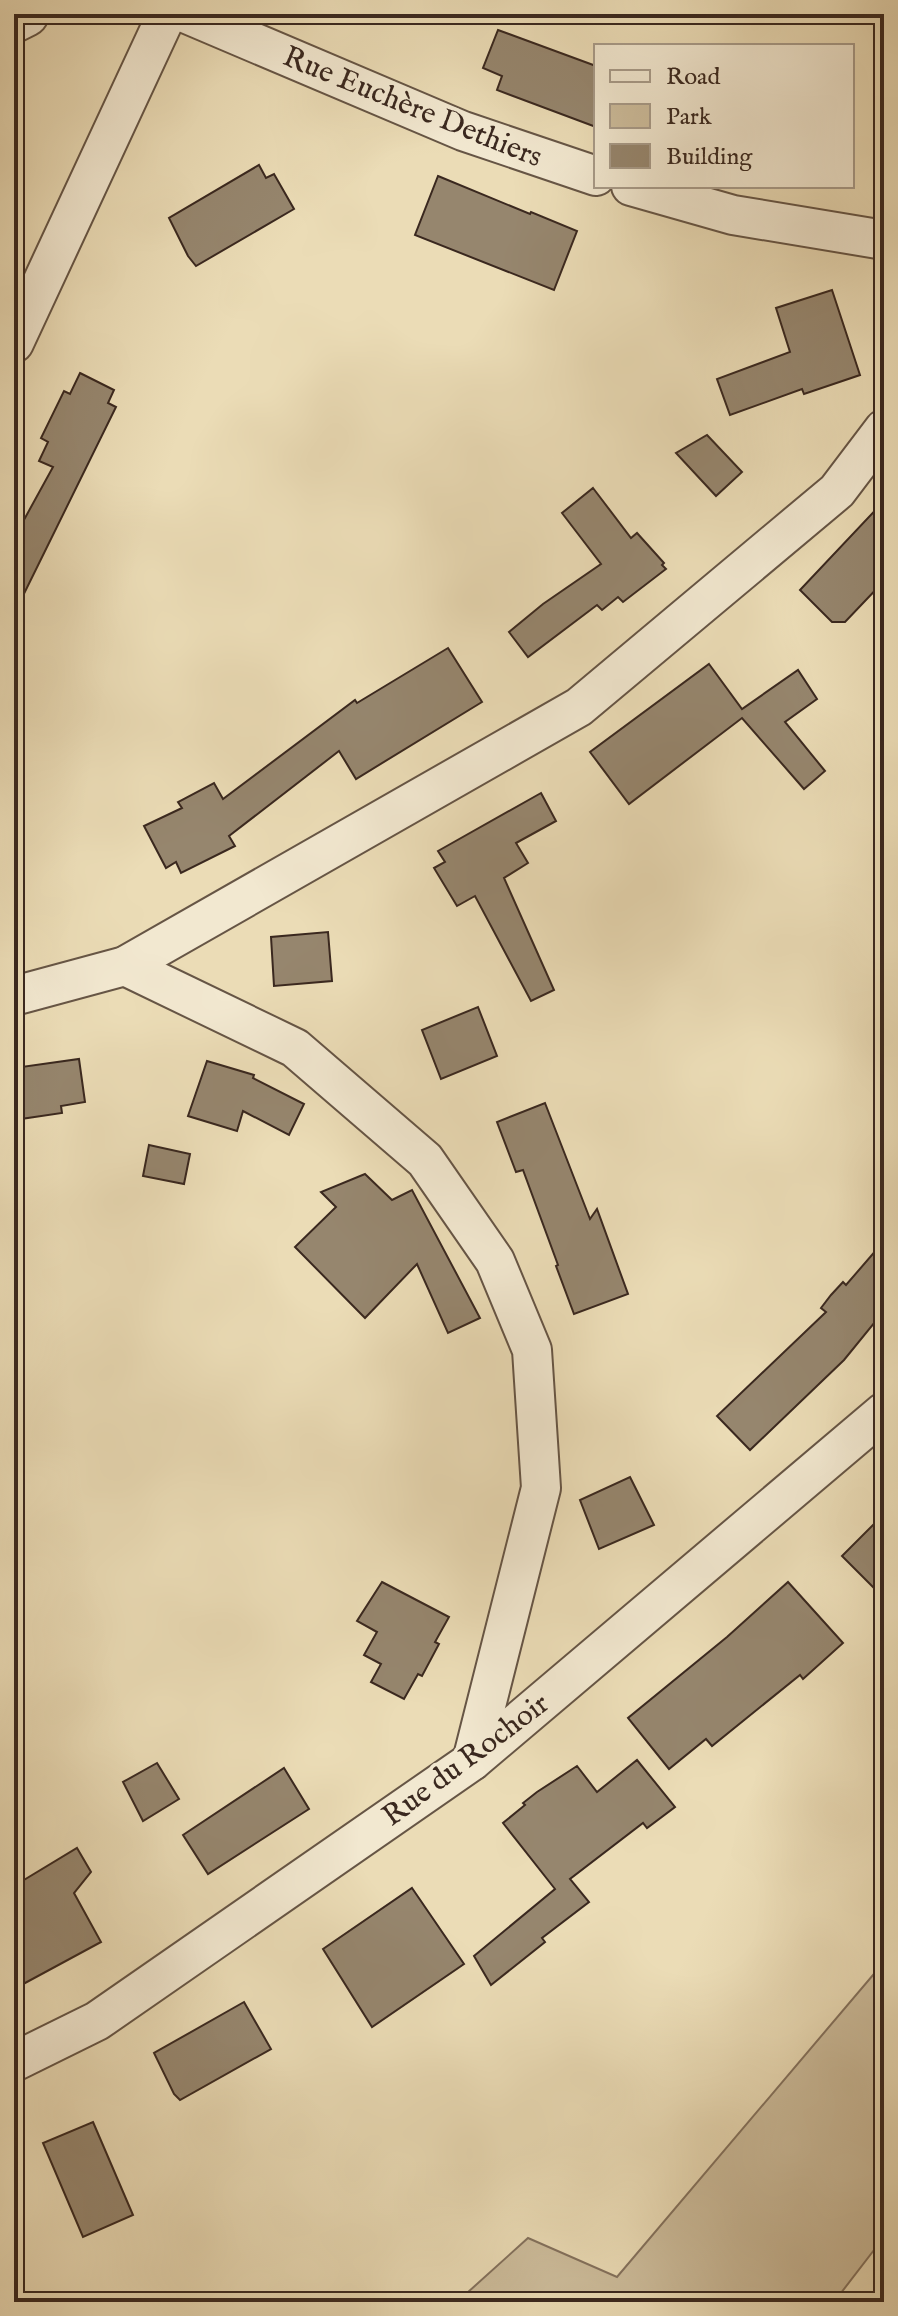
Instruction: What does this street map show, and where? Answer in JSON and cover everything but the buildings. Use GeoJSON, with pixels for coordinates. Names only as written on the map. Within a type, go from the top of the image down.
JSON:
{"type":"FeatureCollection","features":[{"type":"Feature","properties":{"kind":"street"},"geometry":{"type":"LineString","coordinates":[[14,20],[26,14]]}},
{"type":"Feature","properties":{"kind":"street"},"geometry":{"type":"LineString","coordinates":[[14,343],[167,14]]}},
{"type":"Feature","properties":{"kind":"street","name":"Rue Euchère Dethiers"},"geometry":{"type":"LineString","coordinates":[[187,14],[463,131],[594,175]]}},
{"type":"Feature","properties":{"kind":"street"},"geometry":{"type":"LineString","coordinates":[[638,188],[733,215],[884,240]]}},
{"type":"Feature","properties":{"kind":"street"},"geometry":{"type":"LineString","coordinates":[[14,996],[125,966],[579,707],[837,491],[884,429]]}},
{"type":"Feature","properties":{"kind":"street"},"geometry":{"type":"LineString","coordinates":[[125,966],[295,1048],[425,1160],[495,1261],[532,1350],[541,1488],[472,1761]]}},
{"type":"Feature","properties":{"kind":"street","name":"Rue du Rochoir"},"geometry":{"type":"LineString","coordinates":[[14,2062],[97,2021],[472,1761],[884,1412]]}},
{"type":"Feature","properties":{"kind":"green space"},"geometry":{"type":"Polygon","coordinates":[[[884,1962],[884,2237],[834,2302],[457,2302],[528,2238],[617,2277],[884,1962]]]}}]}
